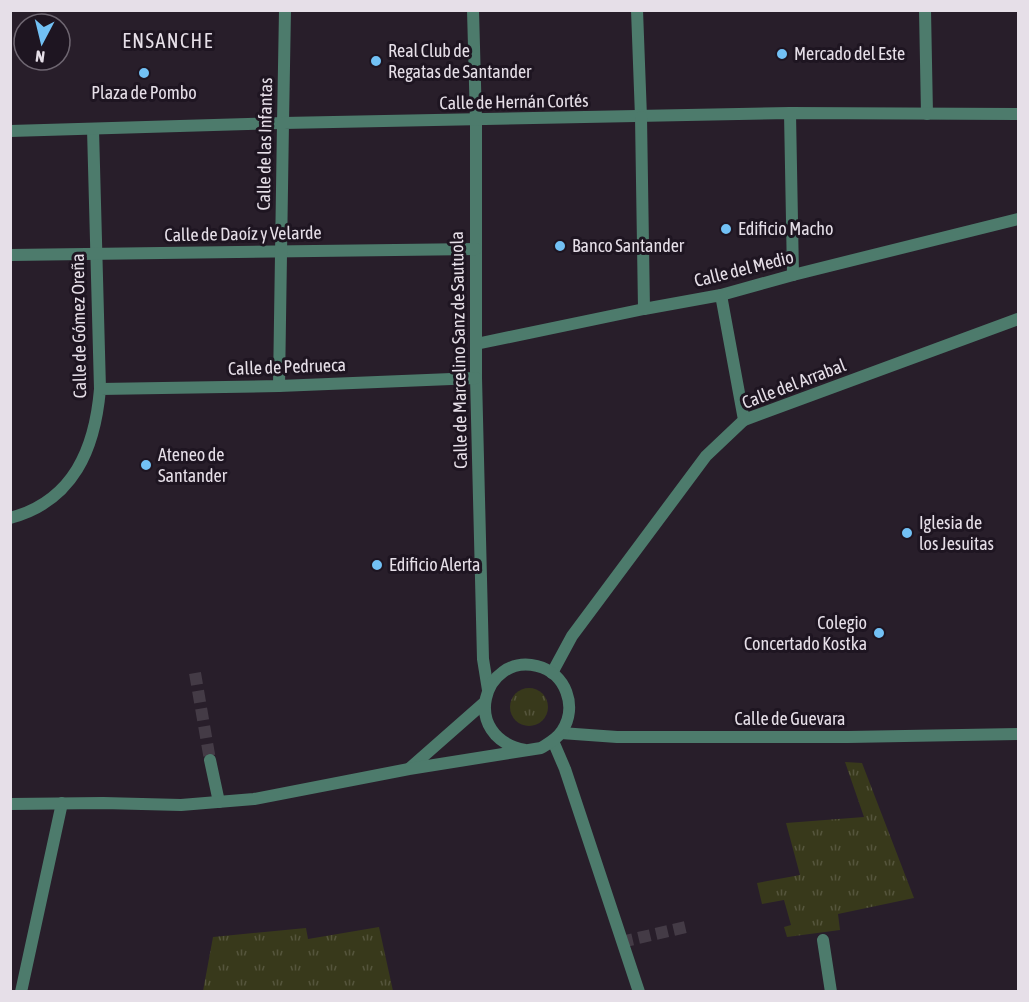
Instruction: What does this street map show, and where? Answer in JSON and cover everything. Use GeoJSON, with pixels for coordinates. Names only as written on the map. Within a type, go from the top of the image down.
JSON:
{"type":"FeatureCollection","features":[{"type":"Feature","properties":{"kind":"street","name":"Calle de las Infantas"},"geometry":{"type":"LineString","coordinates":[[279,386],[285,10]]}},
{"type":"Feature","properties":{"kind":"street","name":"Calle de Marcelino Sanz de Sautuola"},"geometry":{"type":"LineString","coordinates":[[473,10],[476,120],[476,378],[483,659],[487,696]]}},
{"type":"Feature","properties":{"kind":"street"},"geometry":{"type":"LineString","coordinates":[[637,10],[644,309]]}},
{"type":"Feature","properties":{"kind":"street"},"geometry":{"type":"LineString","coordinates":[[925,10],[927,114]]}},
{"type":"Feature","properties":{"kind":"street","name":"Calle de Hernán Cortés"},"geometry":{"type":"LineString","coordinates":[[10,131],[790,113],[1018,114]]}},
{"type":"Feature","properties":{"kind":"street"},"geometry":{"type":"LineString","coordinates":[[790,113],[793,275]]}},
{"type":"Feature","properties":{"kind":"street","name":"Calle de Gómez Oreña"},"geometry":{"type":"LineString","coordinates":[[10,518],[40,506],[62,489],[79,469],[92,440],[100,389],[93,129]]}},
{"type":"Feature","properties":{"kind":"street","name":"Calle del Medio"},"geometry":{"type":"LineString","coordinates":[[476,344],[721,295],[1018,219]]}},
{"type":"Feature","properties":{"kind":"street","name":"Calle de Daoíz y Velarde"},"geometry":{"type":"LineString","coordinates":[[10,255],[476,249]]}},
{"type":"Feature","properties":{"kind":"street"},"geometry":{"type":"LineString","coordinates":[[721,295],[744,420]]}},
{"type":"Feature","properties":{"kind":"street","name":"Calle del Arrabal"},"geometry":{"type":"LineString","coordinates":[[552,673],[572,636],[699,466],[744,420],[1018,319]]}},
{"type":"Feature","properties":{"kind":"street","name":"Calle de Pedrueca"},"geometry":{"type":"LineString","coordinates":[[100,389],[279,386],[476,378]]}},
{"type":"Feature","properties":{"kind":"street"},"geometry":{"type":"LineString","coordinates":[[10,804],[181,805],[254,799],[409,769],[541,748],[557,737],[567,723],[570,703],[562,682],[552,673],[535,665],[515,666],[501,674],[494,680],[487,696],[485,714],[490,729],[502,742],[513,748],[525,750]]}},
{"type":"Feature","properties":{"kind":"street"},"geometry":{"type":"LineString","coordinates":[[409,769],[487,696]]}},
{"type":"Feature","properties":{"kind":"street","name":"Calle de Guevara"},"geometry":{"type":"LineString","coordinates":[[557,737],[848,737],[1018,734]]}},
{"type":"Feature","properties":{"kind":"street"},"geometry":{"type":"LineString","coordinates":[[557,737],[565,769],[639,992]]}},
{"type":"Feature","properties":{"kind":"street"},"geometry":{"type":"LineString","coordinates":[[210,760],[219,802]]}},
{"type":"Feature","properties":{"kind":"street"},"geometry":{"type":"LineString","coordinates":[[21,992],[62,803]]}},
{"type":"Feature","properties":{"kind":"street"},"geometry":{"type":"LineString","coordinates":[[823,940],[831,992]]}},
{"type":"Feature","properties":{"kind":"green space"},"geometry":{"type":"Polygon","coordinates":[[[529,688],[536,689],[542,694],[547,700],[547,714],[542,720],[536,725],[529,726],[522,725],[516,720],[511,714],[510,707],[511,700],[516,694],[522,689],[529,688]]]}},
{"type":"Feature","properties":{"kind":"green space"},"geometry":{"type":"Polygon","coordinates":[[[845,762],[862,763],[914,898],[838,914],[840,930],[787,937],[784,927],[791,925],[784,900],[762,904],[757,883],[800,875],[786,823],[864,817],[845,762]]]}},
{"type":"Feature","properties":{"kind":"green space"},"geometry":{"type":"Polygon","coordinates":[[[379,927],[393,991],[203,991],[213,937],[306,928],[308,939],[379,927]]]}},
{"type":"Feature","properties":{"kind":"tunnel"},"geometry":{"type":"LineString","coordinates":[[195,673],[210,760]]}},
{"type":"Feature","properties":{"kind":"tunnel"},"geometry":{"type":"LineString","coordinates":[[621,942],[690,926]]}},
{"type":"Feature","properties":{"kind":"place","name":"Mercado del Este"},"geometry":{"type":"Point","coordinates":[782,54]}},
{"type":"Feature","properties":{"kind":"place","name":"Real Club de Regatas de Santander"},"geometry":{"type":"Point","coordinates":[376,61]}},
{"type":"Feature","properties":{"kind":"place","name":"Plaza de Pombo"},"geometry":{"type":"Point","coordinates":[144,73]}},
{"type":"Feature","properties":{"kind":"place","name":"Edificio Macho"},"geometry":{"type":"Point","coordinates":[726,229]}},
{"type":"Feature","properties":{"kind":"place","name":"Banco Santander"},"geometry":{"type":"Point","coordinates":[560,246]}},
{"type":"Feature","properties":{"kind":"place","name":"Ateneo de Santander"},"geometry":{"type":"Point","coordinates":[146,465]}},
{"type":"Feature","properties":{"kind":"place","name":"Iglesia de los Jesuitas"},"geometry":{"type":"Point","coordinates":[907,533]}},
{"type":"Feature","properties":{"kind":"place","name":"Edificio Alerta"},"geometry":{"type":"Point","coordinates":[377,565]}},
{"type":"Feature","properties":{"kind":"place","name":"Colegio Concertado Kostka"},"geometry":{"type":"Point","coordinates":[879,633]}},
{"type":"Feature","properties":{"kind":"district","name":"ENSANCHE"},"geometry":{"type":"Point","coordinates":[168,41]}}]}
